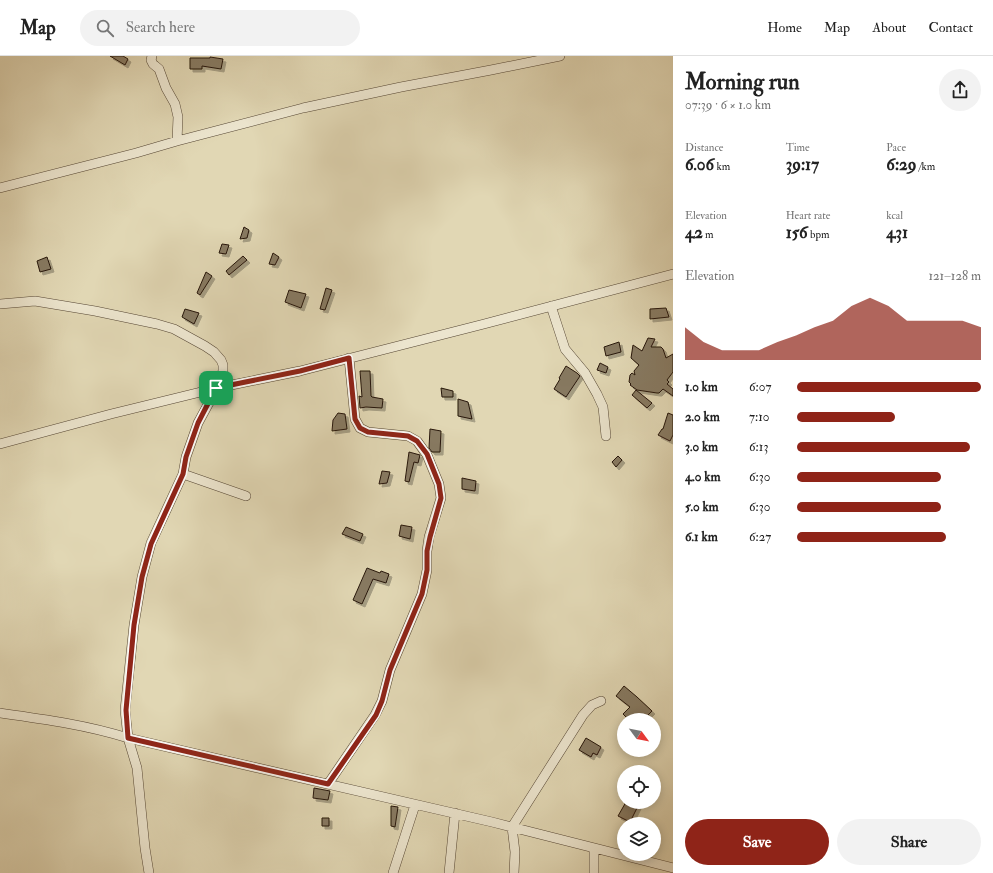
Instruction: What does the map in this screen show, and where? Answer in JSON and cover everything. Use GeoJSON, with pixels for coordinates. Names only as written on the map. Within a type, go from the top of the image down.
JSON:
{"type":"FeatureCollection","features":[{"type":"Feature","properties":{"kind":"street"},"geometry":{"type":"LineString","coordinates":[[152,56],[151,60],[159,69],[175,104],[178,118],[177,140]]}},
{"type":"Feature","properties":{"kind":"street"},"geometry":{"type":"LineString","coordinates":[[0,188],[136,153],[177,140],[263,117],[401,87],[560,56]]}},
{"type":"Feature","properties":{"kind":"street"},"geometry":{"type":"LineString","coordinates":[[0,444],[216,388],[300,371],[673,274]]}},
{"type":"Feature","properties":{"kind":"street"},"geometry":{"type":"LineString","coordinates":[[0,304],[35,301],[95,311],[157,324],[174,329],[205,346],[214,352],[221,360],[223,365],[223,371],[216,388],[198,423],[186,457],[183,474],[151,544],[142,577],[134,625],[126,710],[128,738],[137,768],[144,848],[149,873]]}},
{"type":"Feature","properties":{"kind":"street"},"geometry":{"type":"LineString","coordinates":[[551,306],[565,349],[584,373],[603,407],[606,436]]}},
{"type":"Feature","properties":{"kind":"street"},"geometry":{"type":"LineString","coordinates":[[328,784],[376,715],[382,701],[390,670],[422,594],[427,570],[427,551],[441,498],[439,484],[427,454],[417,441],[408,436],[368,432],[360,428],[355,419],[349,358]]}},
{"type":"Feature","properties":{"kind":"street"},"geometry":{"type":"LineString","coordinates":[[183,474],[246,496]]}},
{"type":"Feature","properties":{"kind":"street"},"geometry":{"type":"LineString","coordinates":[[514,873],[515,852],[512,827],[584,715],[592,705],[601,701]]}},
{"type":"Feature","properties":{"kind":"street"},"geometry":{"type":"LineString","coordinates":[[0,713],[53,721],[113,733],[128,738],[415,805],[456,813],[673,868]]}},
{"type":"Feature","properties":{"kind":"street"},"geometry":{"type":"LineString","coordinates":[[393,873],[415,805]]}},
{"type":"Feature","properties":{"kind":"street"},"geometry":{"type":"LineString","coordinates":[[449,873],[456,813]]}},
{"type":"Feature","properties":{"kind":"street"},"geometry":{"type":"LineString","coordinates":[[594,848],[594,873]]}},
{"type":"Feature","properties":{"kind":"building"},"geometry":{"type":"Polygon","coordinates":[[[110,56],[123,56],[128,59],[125,65],[110,56]]]}},
{"type":"Feature","properties":{"kind":"building"},"geometry":{"type":"Polygon","coordinates":[[[210,57],[223,59],[221,69],[202,66],[202,69],[190,69],[190,58],[210,57]]]}},
{"type":"Feature","properties":{"kind":"building"},"geometry":{"type":"Polygon","coordinates":[[[244,227],[249,230],[247,238],[240,239],[244,227]]]}},
{"type":"Feature","properties":{"kind":"building"},"geometry":{"type":"Polygon","coordinates":[[[222,244],[229,245],[226,254],[219,253],[222,244]]]}},
{"type":"Feature","properties":{"kind":"building"},"geometry":{"type":"Polygon","coordinates":[[[273,253],[279,257],[275,265],[269,264],[273,253]]]}},
{"type":"Feature","properties":{"kind":"building"},"geometry":{"type":"Polygon","coordinates":[[[243,256],[247,260],[229,275],[226,271],[243,256]]]}},
{"type":"Feature","properties":{"kind":"building"},"geometry":{"type":"Polygon","coordinates":[[[47,257],[51,269],[40,272],[37,261],[47,257]]]}},
{"type":"Feature","properties":{"kind":"building"},"geometry":{"type":"Polygon","coordinates":[[[206,272],[212,276],[200,295],[197,293],[206,272]]]}},
{"type":"Feature","properties":{"kind":"building"},"geometry":{"type":"Polygon","coordinates":[[[326,288],[332,290],[325,310],[320,309],[326,288]]]}},
{"type":"Feature","properties":{"kind":"building"},"geometry":{"type":"Polygon","coordinates":[[[289,290],[306,294],[301,308],[285,302],[289,290]]]}},
{"type":"Feature","properties":{"kind":"building"},"geometry":{"type":"Polygon","coordinates":[[[666,308],[669,317],[650,319],[650,309],[666,308]]]}},
{"type":"Feature","properties":{"kind":"building"},"geometry":{"type":"Polygon","coordinates":[[[185,309],[199,313],[194,324],[182,317],[185,309]]]}},
{"type":"Feature","properties":{"kind":"building"},"geometry":{"type":"Polygon","coordinates":[[[648,338],[655,339],[651,347],[661,347],[666,358],[673,354],[673,372],[667,380],[669,382],[667,384],[673,389],[673,396],[663,389],[657,393],[637,390],[630,385],[630,375],[632,373],[635,375],[634,371],[639,365],[631,358],[633,345],[642,351],[648,338]]]}},
{"type":"Feature","properties":{"kind":"building"},"geometry":{"type":"Polygon","coordinates":[[[619,342],[621,352],[606,356],[604,347],[619,342]]]}},
{"type":"Feature","properties":{"kind":"building"},"geometry":{"type":"Polygon","coordinates":[[[600,363],[608,367],[606,373],[597,370],[600,363]]]}},
{"type":"Feature","properties":{"kind":"building"},"geometry":{"type":"Polygon","coordinates":[[[566,366],[580,376],[566,397],[554,389],[566,366]]]}},
{"type":"Feature","properties":{"kind":"building"},"geometry":{"type":"Polygon","coordinates":[[[360,371],[370,371],[371,396],[383,399],[382,408],[360,408],[359,396],[362,397],[360,371]]]}},
{"type":"Feature","properties":{"kind":"building"},"geometry":{"type":"Polygon","coordinates":[[[441,388],[453,391],[453,397],[442,397],[441,388]]]}},
{"type":"Feature","properties":{"kind":"building"},"geometry":{"type":"Polygon","coordinates":[[[636,390],[652,403],[647,408],[632,395],[636,390]]]}},
{"type":"Feature","properties":{"kind":"building"},"geometry":{"type":"Polygon","coordinates":[[[458,399],[468,402],[472,419],[458,416],[458,399]]]}},
{"type":"Feature","properties":{"kind":"building"},"geometry":{"type":"Polygon","coordinates":[[[338,413],[345,414],[347,429],[332,431],[333,420],[338,413]]]}},
{"type":"Feature","properties":{"kind":"building"},"geometry":{"type":"Polygon","coordinates":[[[668,413],[673,415],[673,435],[670,441],[658,435],[663,429],[668,413]]]}},
{"type":"Feature","properties":{"kind":"building"},"geometry":{"type":"Polygon","coordinates":[[[430,429],[441,431],[440,452],[432,452],[429,448],[430,429]]]}},
{"type":"Feature","properties":{"kind":"building"},"geometry":{"type":"Polygon","coordinates":[[[409,452],[420,455],[418,463],[414,462],[409,482],[405,481],[409,452]]]}},
{"type":"Feature","properties":{"kind":"building"},"geometry":{"type":"Polygon","coordinates":[[[618,456],[622,460],[616,467],[612,462],[618,456]]]}},
{"type":"Feature","properties":{"kind":"building"},"geometry":{"type":"Polygon","coordinates":[[[382,471],[390,472],[387,483],[379,484],[382,471]]]}},
{"type":"Feature","properties":{"kind":"building"},"geometry":{"type":"Polygon","coordinates":[[[462,478],[476,481],[475,491],[462,489],[462,478]]]}},
{"type":"Feature","properties":{"kind":"building"},"geometry":{"type":"Polygon","coordinates":[[[401,525],[412,527],[410,539],[399,536],[401,525]]]}},
{"type":"Feature","properties":{"kind":"building"},"geometry":{"type":"Polygon","coordinates":[[[346,527],[363,534],[360,541],[342,534],[346,527]]]}},
{"type":"Feature","properties":{"kind":"building"},"geometry":{"type":"Polygon","coordinates":[[[367,568],[380,573],[381,571],[389,574],[386,583],[373,579],[362,604],[353,600],[367,568]]]}},
{"type":"Feature","properties":{"kind":"building"},"geometry":{"type":"Polygon","coordinates":[[[624,686],[652,711],[650,713],[624,713],[630,707],[616,696],[624,686]]]}},
{"type":"Feature","properties":{"kind":"building"},"geometry":{"type":"Polygon","coordinates":[[[586,738],[601,747],[597,755],[593,753],[591,757],[579,750],[586,738]]]}},
{"type":"Feature","properties":{"kind":"building"},"geometry":{"type":"Polygon","coordinates":[[[314,788],[330,791],[328,800],[313,798],[314,788]]]}},
{"type":"Feature","properties":{"kind":"building"},"geometry":{"type":"Polygon","coordinates":[[[391,806],[398,807],[395,827],[391,826],[391,806]]]}},
{"type":"Feature","properties":{"kind":"building"},"geometry":{"type":"Polygon","coordinates":[[[622,809],[636,809],[632,817],[618,816],[622,809]]]}},
{"type":"Feature","properties":{"kind":"building"},"geometry":{"type":"Polygon","coordinates":[[[322,818],[329,818],[329,826],[322,826],[322,818]]]}},
{"type":"Feature","properties":{"kind":"route"},"geometry":{"type":"LineString","coordinates":[[349,358],[355,419],[360,428],[368,432],[408,436],[417,441],[427,454],[439,484],[441,498],[427,551],[427,570],[422,594],[390,670],[382,701],[376,715],[328,784],[128,738],[126,710],[134,625],[142,577],[151,544],[183,474],[186,457],[198,423],[216,388],[300,371],[349,358]]}}]}
